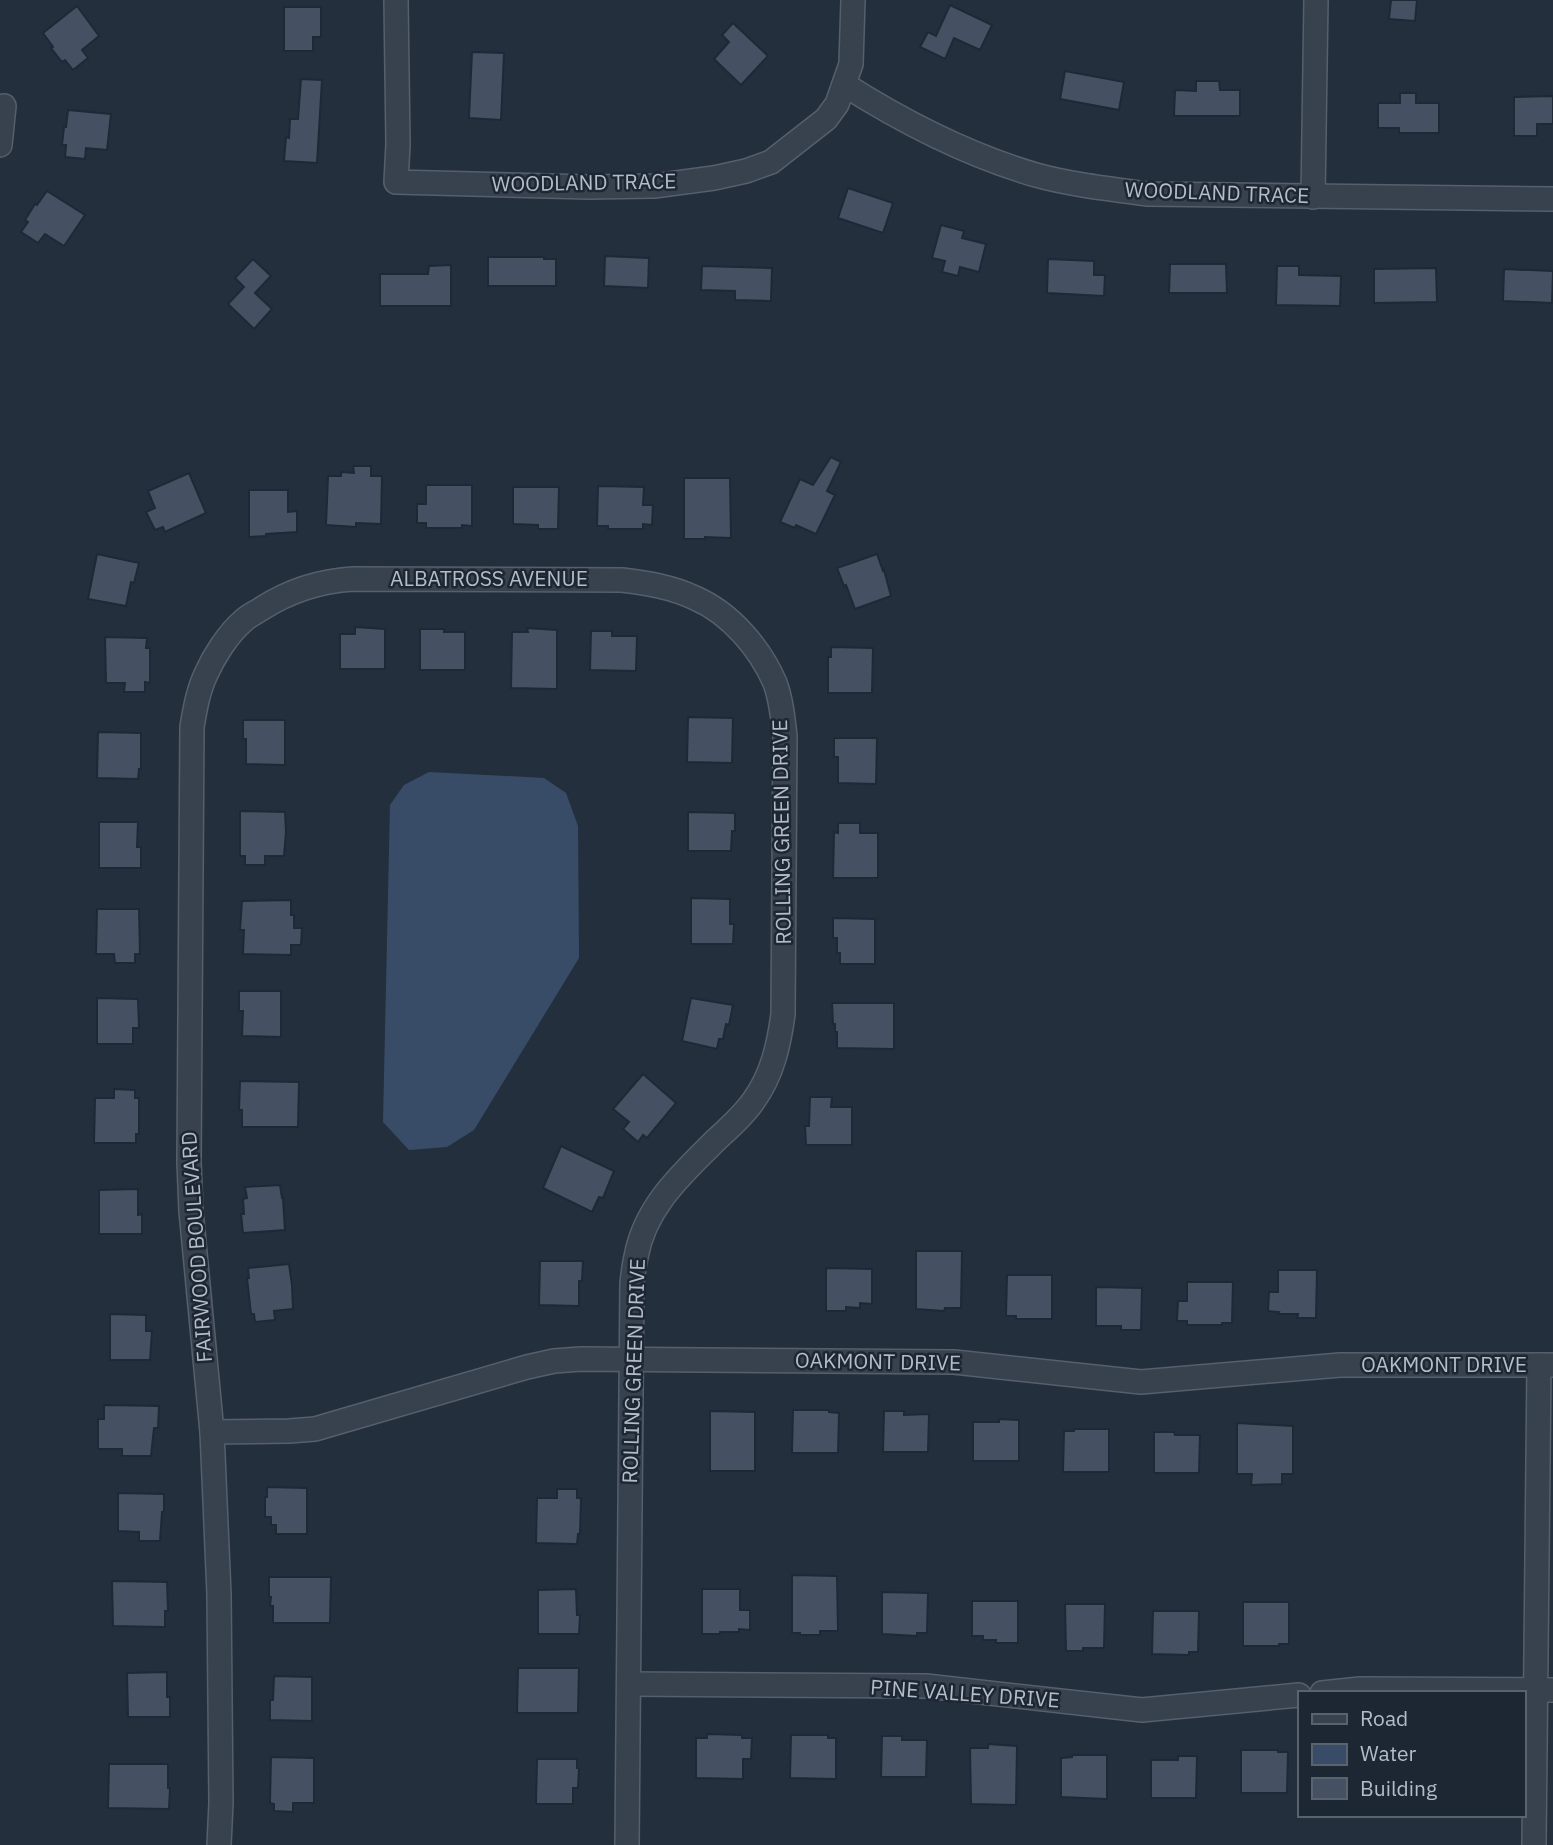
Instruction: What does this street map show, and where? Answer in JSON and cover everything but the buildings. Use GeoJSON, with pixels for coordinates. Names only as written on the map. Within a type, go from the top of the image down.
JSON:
{"type":"FeatureCollection","features":[{"type":"Feature","properties":{"kind":"street","name":"WOODLAND TRACE"},"geometry":{"type":"LineString","coordinates":[[396,0],[396,182],[589,187],[654,186],[715,178],[771,162],[826,119],[837,104],[845,85],[926,133],[990,161],[1039,176],[1148,194],[1553,199]]}},
{"type":"Feature","properties":{"kind":"street"},"geometry":{"type":"LineString","coordinates":[[845,85],[851,64],[853,0]]}},
{"type":"Feature","properties":{"kind":"street"},"geometry":{"type":"LineString","coordinates":[[1313,197],[1316,0]]}},
{"type":"Feature","properties":{"kind":"street"},"geometry":{"type":"LineString","coordinates":[[0,145],[4,106]]}},
{"type":"Feature","properties":{"kind":"street","name":"ALBATROSS AVENUE"},"geometry":{"type":"LineString","coordinates":[[243,620],[270,603],[307,586],[330,580],[608,580],[649,583],[675,590],[701,600],[734,624]]}},
{"type":"Feature","properties":{"kind":"street","name":"FAIRWOOD BOULEVARD"},"geometry":{"type":"LineString","coordinates":[[219,1845],[219,1594],[212,1432],[191,1211],[189,1162],[192,727],[206,674],[222,646],[243,620]]}},
{"type":"Feature","properties":{"kind":"street","name":"ROLLING GREEN DRIVE"},"geometry":{"type":"LineString","coordinates":[[628,1845],[632,1283],[636,1255],[659,1200],[754,1101],[779,1045],[783,1014],[785,736],[775,684],[752,644],[734,624]]}},
{"type":"Feature","properties":{"kind":"street","name":"OAKMONT DRIVE"},"geometry":{"type":"LineString","coordinates":[[212,1432],[315,1429],[527,1367],[581,1359],[954,1362],[1141,1382],[1340,1365],[1546,1365]]}},
{"type":"Feature","properties":{"kind":"street"},"geometry":{"type":"LineString","coordinates":[[1534,1845],[1545,1690],[1546,1365]]}},
{"type":"Feature","properties":{"kind":"street","name":"PINE VALLEY DRIVE"},"geometry":{"type":"LineString","coordinates":[[629,1684],[926,1686],[1142,1710],[1298,1695]]}},
{"type":"Feature","properties":{"kind":"street"},"geometry":{"type":"LineString","coordinates":[[1341,1691],[1545,1690]]}},
{"type":"Feature","properties":{"kind":"water"},"geometry":{"type":"Polygon","coordinates":[[[429,772],[544,778],[566,793],[578,826],[579,958],[474,1130],[447,1147],[409,1150],[383,1122],[390,805],[404,785],[429,772]]]}}]}
